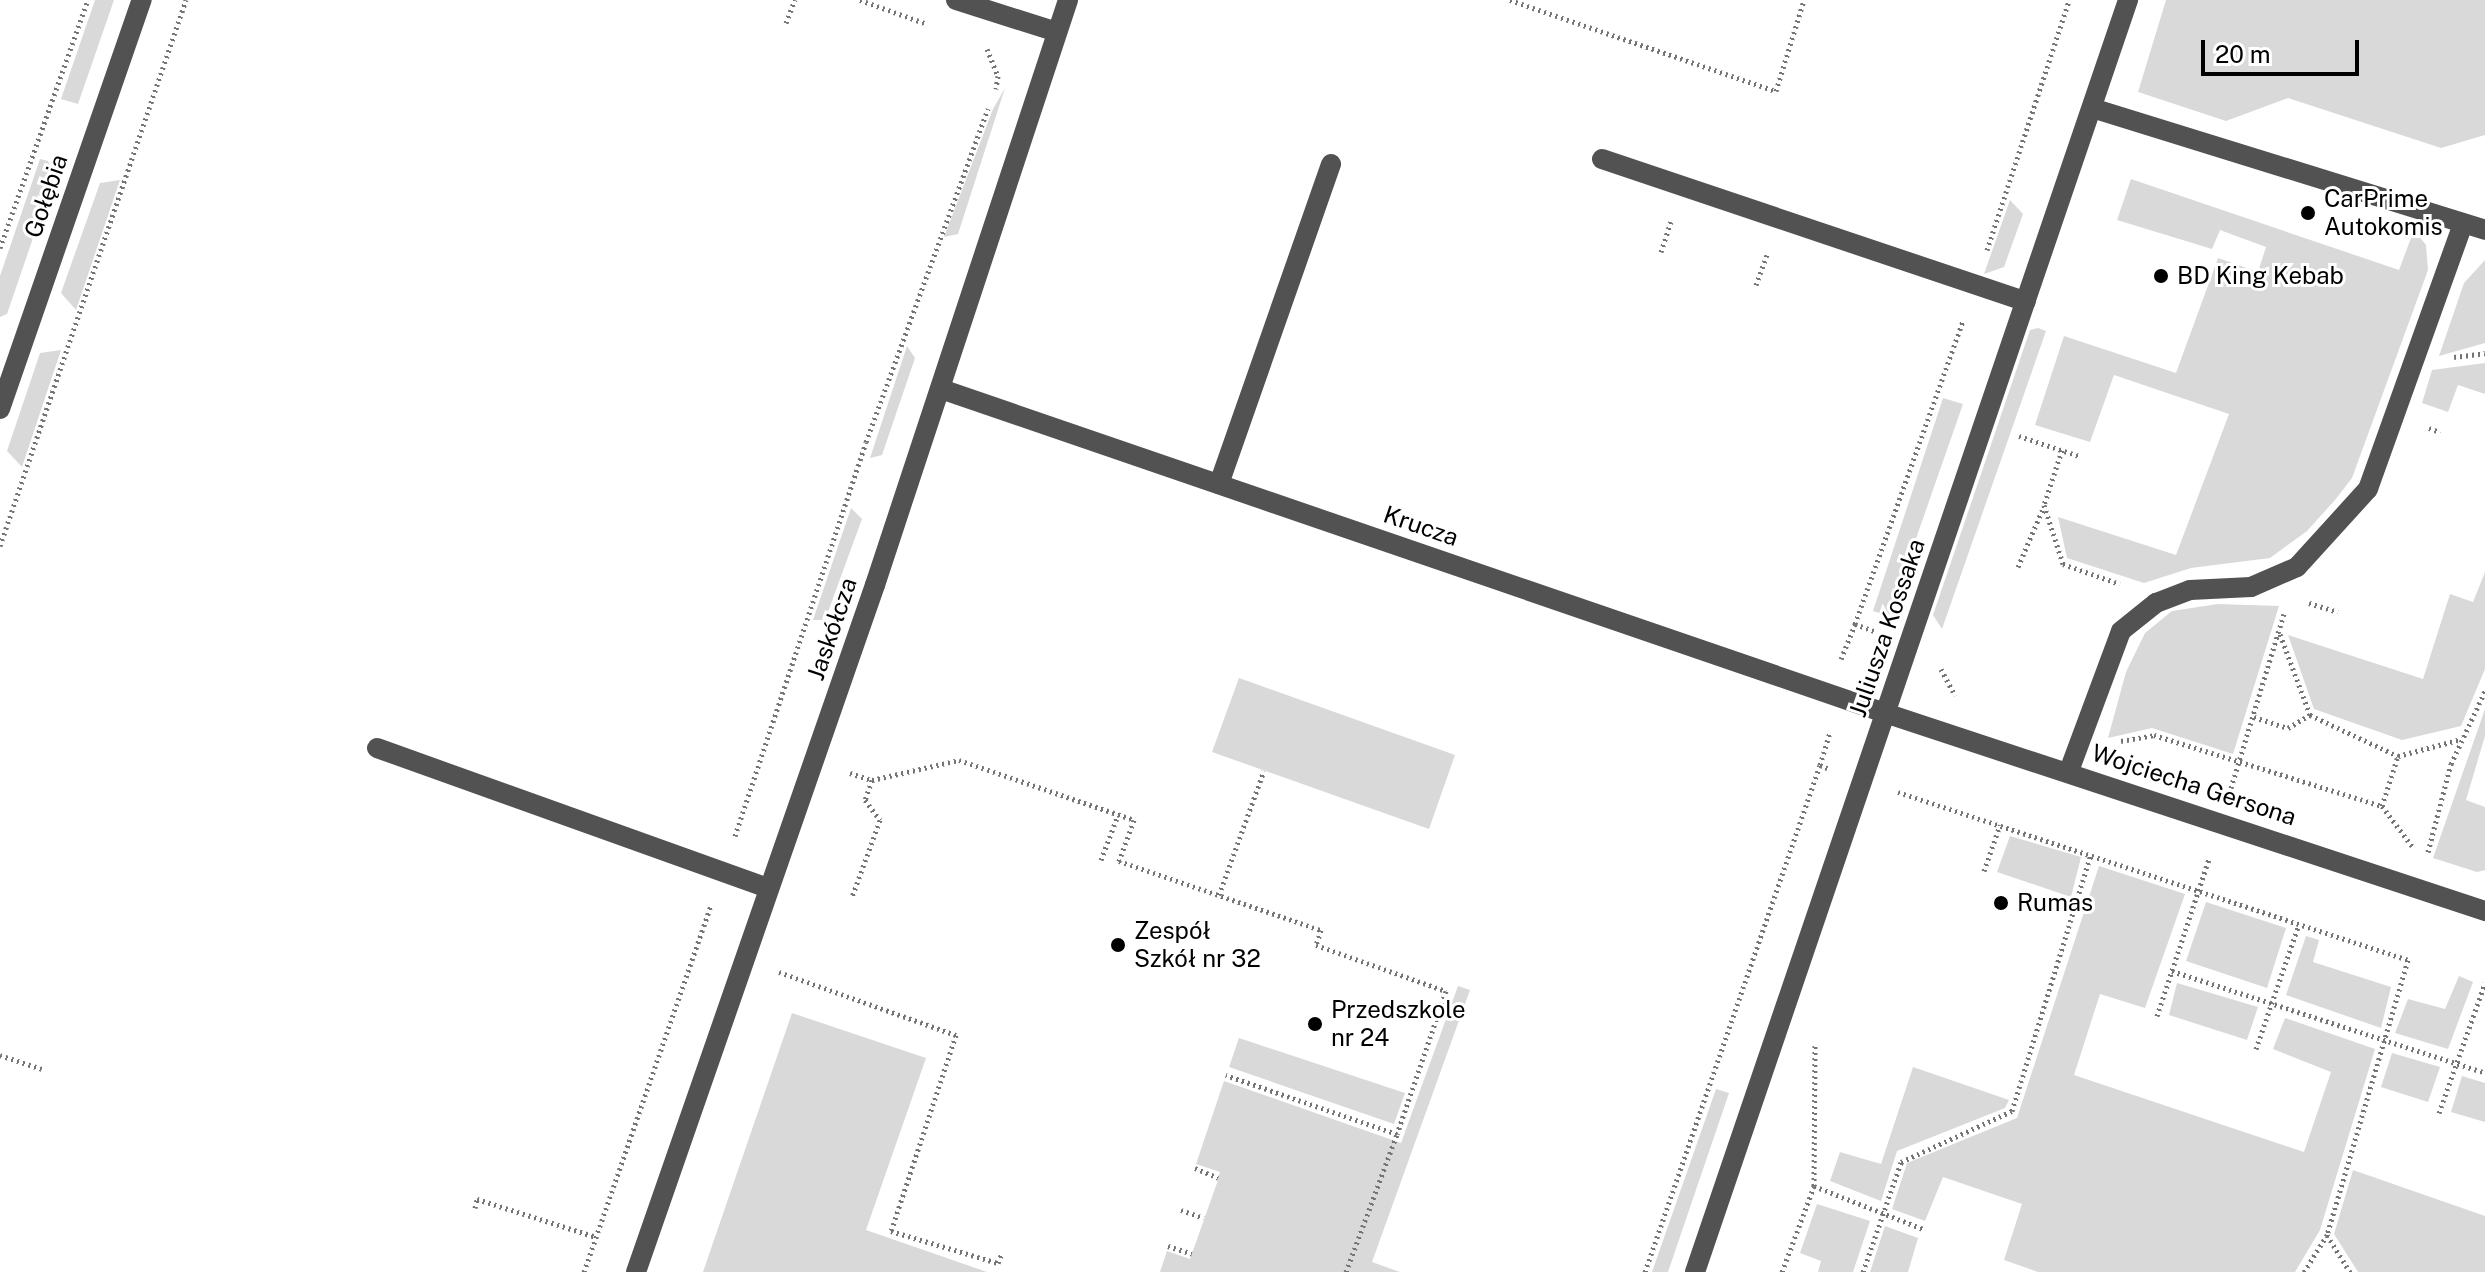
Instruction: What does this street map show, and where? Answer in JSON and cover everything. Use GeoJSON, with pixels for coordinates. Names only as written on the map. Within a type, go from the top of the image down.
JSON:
{"type":"FeatureCollection","features":[{"type":"Feature","properties":{"kind":"street","name":"Gołębia"},"geometry":{"type":"LineString","coordinates":[[0,409],[142,0]]}},
{"type":"Feature","properties":{"kind":"street"},"geometry":{"type":"LineString","coordinates":[[956,0],[1057,32]]}},
{"type":"Feature","properties":{"kind":"street","name":"Jaskółcza"},"geometry":{"type":"LineString","coordinates":[[636,1272],[941,389],[1068,0]]}},
{"type":"Feature","properties":{"kind":"street","name":"Juliusza Kossaka"},"geometry":{"type":"LineString","coordinates":[[1695,1272],[2128,0]]}},
{"type":"Feature","properties":{"kind":"street"},"geometry":{"type":"LineString","coordinates":[[2092,108],[2485,230]]}},
{"type":"Feature","properties":{"kind":"street"},"geometry":{"type":"LineString","coordinates":[[1602,159],[1974,287],[2026,302]]}},
{"type":"Feature","properties":{"kind":"street"},"geometry":{"type":"LineString","coordinates":[[1219,484],[1331,164]]}},
{"type":"Feature","properties":{"kind":"street"},"geometry":{"type":"LineString","coordinates":[[2069,771],[2121,631],[2156,603],[2190,590],[2251,587],[2297,567],[2368,489],[2463,223]]}},
{"type":"Feature","properties":{"kind":"street","name":"Krucza"},"geometry":{"type":"LineString","coordinates":[[941,389],[1885,713]]}},
{"type":"Feature","properties":{"kind":"street","name":"Wojciecha Gersona"},"geometry":{"type":"LineString","coordinates":[[1885,713],[2069,771],[2485,911]]}},
{"type":"Feature","properties":{"kind":"street"},"geometry":{"type":"LineString","coordinates":[[377,748],[768,888]]}},
{"type":"Feature","properties":{"kind":"path"},"geometry":{"type":"LineString","coordinates":[[0,248],[88,0]]}},
{"type":"Feature","properties":{"kind":"path"},"geometry":{"type":"LineString","coordinates":[[0,546],[186,0]]}},
{"type":"Feature","properties":{"kind":"path"},"geometry":{"type":"LineString","coordinates":[[786,23],[795,0]]}},
{"type":"Feature","properties":{"kind":"path"},"geometry":{"type":"LineString","coordinates":[[860,0],[941,29]]}},
{"type":"Feature","properties":{"kind":"path"},"geometry":{"type":"LineString","coordinates":[[1510,0],[1776,91],[1804,0]]}},
{"type":"Feature","properties":{"kind":"path"},"geometry":{"type":"LineString","coordinates":[[1855,624],[1974,287],[2069,0]]}},
{"type":"Feature","properties":{"kind":"path"},"geometry":{"type":"LineString","coordinates":[[584,1272],[723,873],[871,427],[996,91],[998,76],[982,43]]}},
{"type":"Feature","properties":{"kind":"path"},"geometry":{"type":"LineString","coordinates":[[2018,435],[2079,456]]}},
{"type":"Feature","properties":{"kind":"path"},"geometry":{"type":"LineString","coordinates":[[2018,567],[2044,505],[2062,450]]}},
{"type":"Feature","properties":{"kind":"path"},"geometry":{"type":"LineString","coordinates":[[2044,505],[2063,564],[2156,603]]}},
{"type":"Feature","properties":{"kind":"path"},"geometry":{"type":"LineString","coordinates":[[2157,1016],[2254,717],[2297,567]]}},
{"type":"Feature","properties":{"kind":"path"},"geometry":{"type":"LineString","coordinates":[[2279,631],[2310,715],[2398,756],[2462,739]]}},
{"type":"Feature","properties":{"kind":"path"},"geometry":{"type":"LineString","coordinates":[[2080,739],[2111,742],[2154,735],[2382,806],[2424,863],[2462,739],[2485,691]]}},
{"type":"Feature","properties":{"kind":"path"},"geometry":{"type":"LineString","coordinates":[[2254,717],[2288,728],[2310,715]]}},
{"type":"Feature","properties":{"kind":"path"},"geometry":{"type":"LineString","coordinates":[[2382,806],[2398,756]]}},
{"type":"Feature","properties":{"kind":"path"},"geometry":{"type":"LineString","coordinates":[[842,772],[872,780],[959,760],[1134,820],[1119,861],[1321,930],[1316,945],[1446,991],[1346,1272]]}},
{"type":"Feature","properties":{"kind":"path"},"geometry":{"type":"LineString","coordinates":[[1645,1272],[1820,765],[2408,960],[2327,1235],[2304,1272]]}},
{"type":"Feature","properties":{"kind":"path"},"geometry":{"type":"LineString","coordinates":[[1219,895],[1264,771]]}},
{"type":"Feature","properties":{"kind":"path"},"geometry":{"type":"LineString","coordinates":[[852,897],[880,820],[865,800],[872,780]]}},
{"type":"Feature","properties":{"kind":"path"},"geometry":{"type":"LineString","coordinates":[[1890,805],[1895,791]]}},
{"type":"Feature","properties":{"kind":"path"},"geometry":{"type":"LineString","coordinates":[[1101,860],[1118,815]]}},
{"type":"Feature","properties":{"kind":"path"},"geometry":{"type":"LineString","coordinates":[[1984,871],[2000,825]]}},
{"type":"Feature","properties":{"kind":"path"},"geometry":{"type":"LineString","coordinates":[[1863,1272],[1901,1162],[2012,1111],[2091,855]]}},
{"type":"Feature","properties":{"kind":"path"},"geometry":{"type":"LineString","coordinates":[[2256,1049],[2299,924]]}},
{"type":"Feature","properties":{"kind":"path"},"geometry":{"type":"LineString","coordinates":[[744,959],[956,1035],[891,1231],[998,1263],[1002,1253]]}},
{"type":"Feature","properties":{"kind":"path"},"geometry":{"type":"LineString","coordinates":[[2172,971],[2385,1044],[2485,1073]]}},
{"type":"Feature","properties":{"kind":"path"},"geometry":{"type":"LineString","coordinates":[[2439,1113],[2485,983]]}},
{"type":"Feature","properties":{"kind":"path"},"geometry":{"type":"LineString","coordinates":[[1782,1272],[1814,1186],[1816,1036]]}},
{"type":"Feature","properties":{"kind":"path"},"geometry":{"type":"LineString","coordinates":[[0,1055],[42,1069]]}},
{"type":"Feature","properties":{"kind":"path"},"geometry":{"type":"LineString","coordinates":[[1226,1075],[1397,1134]]}},
{"type":"Feature","properties":{"kind":"path"},"geometry":{"type":"LineString","coordinates":[[1195,1168],[1218,1178]]}},
{"type":"Feature","properties":{"kind":"path"},"geometry":{"type":"LineString","coordinates":[[1814,1186],[1882,1217],[1923,1229]]}},
{"type":"Feature","properties":{"kind":"path"},"geometry":{"type":"LineString","coordinates":[[475,1208],[477,1199],[596,1237]]}},
{"type":"Feature","properties":{"kind":"path"},"geometry":{"type":"LineString","coordinates":[[1181,1210],[1204,1218]]}},
{"type":"Feature","properties":{"kind":"path"},"geometry":{"type":"LineString","coordinates":[[2327,1235],[2350,1272]]}},
{"type":"Feature","properties":{"kind":"path"},"geometry":{"type":"LineString","coordinates":[[1168,1246],[1192,1254]]}},
{"type":"Feature","properties":{"kind":"shaded area"},"geometry":{"type":"Polygon","coordinates":[[[95,0],[114,0],[78,104],[61,99],[95,0]]]}},
{"type":"Feature","properties":{"kind":"shaded area"},"geometry":{"type":"Polygon","coordinates":[[[2166,0],[2485,0],[2485,135],[2441,148],[2288,98],[2226,121],[2138,92],[2166,0]]]}},
{"type":"Feature","properties":{"kind":"shaded area"},"geometry":{"type":"Polygon","coordinates":[[[1005,88],[958,234],[944,237],[993,109],[1005,88]]]}},
{"type":"Feature","properties":{"kind":"shaded area"},"geometry":{"type":"Polygon","coordinates":[[[40,159],[48,161],[55,174],[7,314],[0,317],[0,276],[40,159]]]}},
{"type":"Feature","properties":{"kind":"shaded area"},"geometry":{"type":"Polygon","coordinates":[[[2131,179],[2399,270],[2414,230],[2426,245],[2428,270],[2352,478],[2307,531],[2270,558],[2191,568],[2144,583],[2067,558],[2058,517],[2176,555],[2229,414],[2114,375],[2090,442],[2035,425],[2064,336],[2176,373],[2218,258],[2258,272],[2266,247],[2220,230],[2212,249],[2117,220],[2131,179]]]}},
{"type":"Feature","properties":{"kind":"shaded area"},"geometry":{"type":"Polygon","coordinates":[[[120,180],[76,310],[61,293],[100,183],[120,180]]]}},
{"type":"Feature","properties":{"kind":"shaded area"},"geometry":{"type":"Polygon","coordinates":[[[2010,200],[2023,214],[2004,267],[1984,274],[2010,200]]]}},
{"type":"Feature","properties":{"kind":"shaded area"},"geometry":{"type":"Polygon","coordinates":[[[2485,260],[2485,343],[2439,356],[2464,283],[2485,260]]]}},
{"type":"Feature","properties":{"kind":"shaded area"},"geometry":{"type":"Polygon","coordinates":[[[2038,328],[2046,331],[1942,629],[1933,615],[2030,330],[2038,328]]]}},
{"type":"Feature","properties":{"kind":"shaded area"},"geometry":{"type":"Polygon","coordinates":[[[907,346],[915,358],[882,455],[870,458],[907,346]]]}},
{"type":"Feature","properties":{"kind":"shaded area"},"geometry":{"type":"Polygon","coordinates":[[[61,350],[22,467],[7,451],[40,353],[61,350]]]}},
{"type":"Feature","properties":{"kind":"shaded area"},"geometry":{"type":"Polygon","coordinates":[[[2485,363],[2485,394],[2458,385],[2448,412],[2422,403],[2432,370],[2485,363]]]}},
{"type":"Feature","properties":{"kind":"shaded area"},"geometry":{"type":"Polygon","coordinates":[[[1943,398],[1963,404],[1889,616],[1873,611],[1943,398]]]}},
{"type":"Feature","properties":{"kind":"shaded area"},"geometry":{"type":"Polygon","coordinates":[[[851,508],[862,519],[825,620],[813,620],[851,508]]]}},
{"type":"Feature","properties":{"kind":"shaded area"},"geometry":{"type":"Polygon","coordinates":[[[2485,572],[2485,669],[2461,726],[2402,740],[2314,709],[2288,635],[2423,679],[2450,594],[2473,602],[2485,572]]]}},
{"type":"Feature","properties":{"kind":"shaded area"},"geometry":{"type":"Polygon","coordinates":[[[2218,604],[2279,606],[2233,754],[2152,728],[2108,738],[2126,672],[2145,633],[2172,611],[2218,604]]]}},
{"type":"Feature","properties":{"kind":"shaded area"},"geometry":{"type":"Polygon","coordinates":[[[1239,678],[1455,755],[1429,829],[1212,752],[1239,678]]]}},
{"type":"Feature","properties":{"kind":"shaded area"},"geometry":{"type":"Polygon","coordinates":[[[2485,709],[2485,736],[2466,800],[2485,807],[2485,870],[2477,872],[2433,858],[2485,709]]]}},
{"type":"Feature","properties":{"kind":"shaded area"},"geometry":{"type":"Polygon","coordinates":[[[2010,836],[2081,857],[2071,897],[1997,872],[2010,836]]]}},
{"type":"Feature","properties":{"kind":"shaded area"},"geometry":{"type":"Polygon","coordinates":[[[2099,866],[2185,894],[2145,1008],[2100,994],[2074,1075],[2304,1152],[2331,1072],[2273,1049],[2285,1018],[2375,1049],[2320,1230],[2295,1272],[2038,1272],[2004,1260],[2022,1204],[1943,1177],[1925,1221],[1892,1209],[1907,1163],[2017,1118],[2099,866]]]}},
{"type":"Feature","properties":{"kind":"shaded area"},"geometry":{"type":"Polygon","coordinates":[[[2206,902],[2286,928],[2267,988],[2186,961],[2206,902]]]}},
{"type":"Feature","properties":{"kind":"shaded area"},"geometry":{"type":"Polygon","coordinates":[[[2306,936],[2319,940],[2313,962],[2391,987],[2381,1028],[2286,995],[2306,936]]]}},
{"type":"Feature","properties":{"kind":"shaded area"},"geometry":{"type":"Polygon","coordinates":[[[2459,976],[2473,982],[2448,1049],[2395,1033],[2408,999],[2445,1009],[2459,976]]]}},
{"type":"Feature","properties":{"kind":"shaded area"},"geometry":{"type":"Polygon","coordinates":[[[2177,983],[2258,1007],[2247,1040],[2169,1015],[2177,983]]]}},
{"type":"Feature","properties":{"kind":"shaded area"},"geometry":{"type":"Polygon","coordinates":[[[1458,986],[1470,990],[1372,1262],[1400,1272],[1160,1272],[1167,1251],[1190,1259],[1217,1183],[1220,1172],[1196,1164],[1224,1081],[1401,1143],[1458,986]]]}},
{"type":"Feature","properties":{"kind":"shaded area"},"geometry":{"type":"Polygon","coordinates":[[[792,1013],[926,1058],[866,1230],[987,1272],[703,1272],[792,1013]]]}},
{"type":"Feature","properties":{"kind":"shaded area"},"geometry":{"type":"Polygon","coordinates":[[[1239,1038],[1405,1093],[1394,1124],[1229,1067],[1239,1038]]]}},
{"type":"Feature","properties":{"kind":"shaded area"},"geometry":{"type":"Polygon","coordinates":[[[2392,1053],[2440,1067],[2428,1102],[2381,1087],[2392,1053]]]}},
{"type":"Feature","properties":{"kind":"shaded area"},"geometry":{"type":"Polygon","coordinates":[[[1913,1067],[2009,1100],[2005,1108],[1897,1151],[1881,1201],[1830,1181],[1840,1152],[1881,1164],[1913,1067]]]}},
{"type":"Feature","properties":{"kind":"shaded area"},"geometry":{"type":"Polygon","coordinates":[[[2462,1076],[2485,1083],[2485,1122],[2451,1112],[2462,1076]]]}},
{"type":"Feature","properties":{"kind":"shaded area"},"geometry":{"type":"Polygon","coordinates":[[[1716,1089],[1729,1093],[1668,1272],[1652,1272],[1716,1089]]]}},
{"type":"Feature","properties":{"kind":"shaded area"},"geometry":{"type":"Polygon","coordinates":[[[2353,1170],[2485,1216],[2485,1272],[2358,1272],[2334,1234],[2353,1170]]]}},
{"type":"Feature","properties":{"kind":"shaded area"},"geometry":{"type":"Polygon","coordinates":[[[1817,1204],[1870,1221],[1853,1272],[1818,1272],[1821,1261],[1800,1253],[1817,1204]]]}},
{"type":"Feature","properties":{"kind":"shaded area"},"geometry":{"type":"Polygon","coordinates":[[[1885,1226],[1918,1238],[1908,1272],[1870,1272],[1885,1226]]]}},
{"type":"Feature","properties":{"kind":"place","name":"CarPrime Autokomis"},"geometry":{"type":"Point","coordinates":[2308,213]}},
{"type":"Feature","properties":{"kind":"place","name":"BD King Kebab"},"geometry":{"type":"Point","coordinates":[2161,276]}},
{"type":"Feature","properties":{"kind":"place","name":"Rumas"},"geometry":{"type":"Point","coordinates":[2001,903]}},
{"type":"Feature","properties":{"kind":"place","name":"Zespół Szkół nr 32"},"geometry":{"type":"Point","coordinates":[1118,945]}},
{"type":"Feature","properties":{"kind":"place","name":"Przedszkole nr 24"},"geometry":{"type":"Point","coordinates":[1315,1024]}}]}
